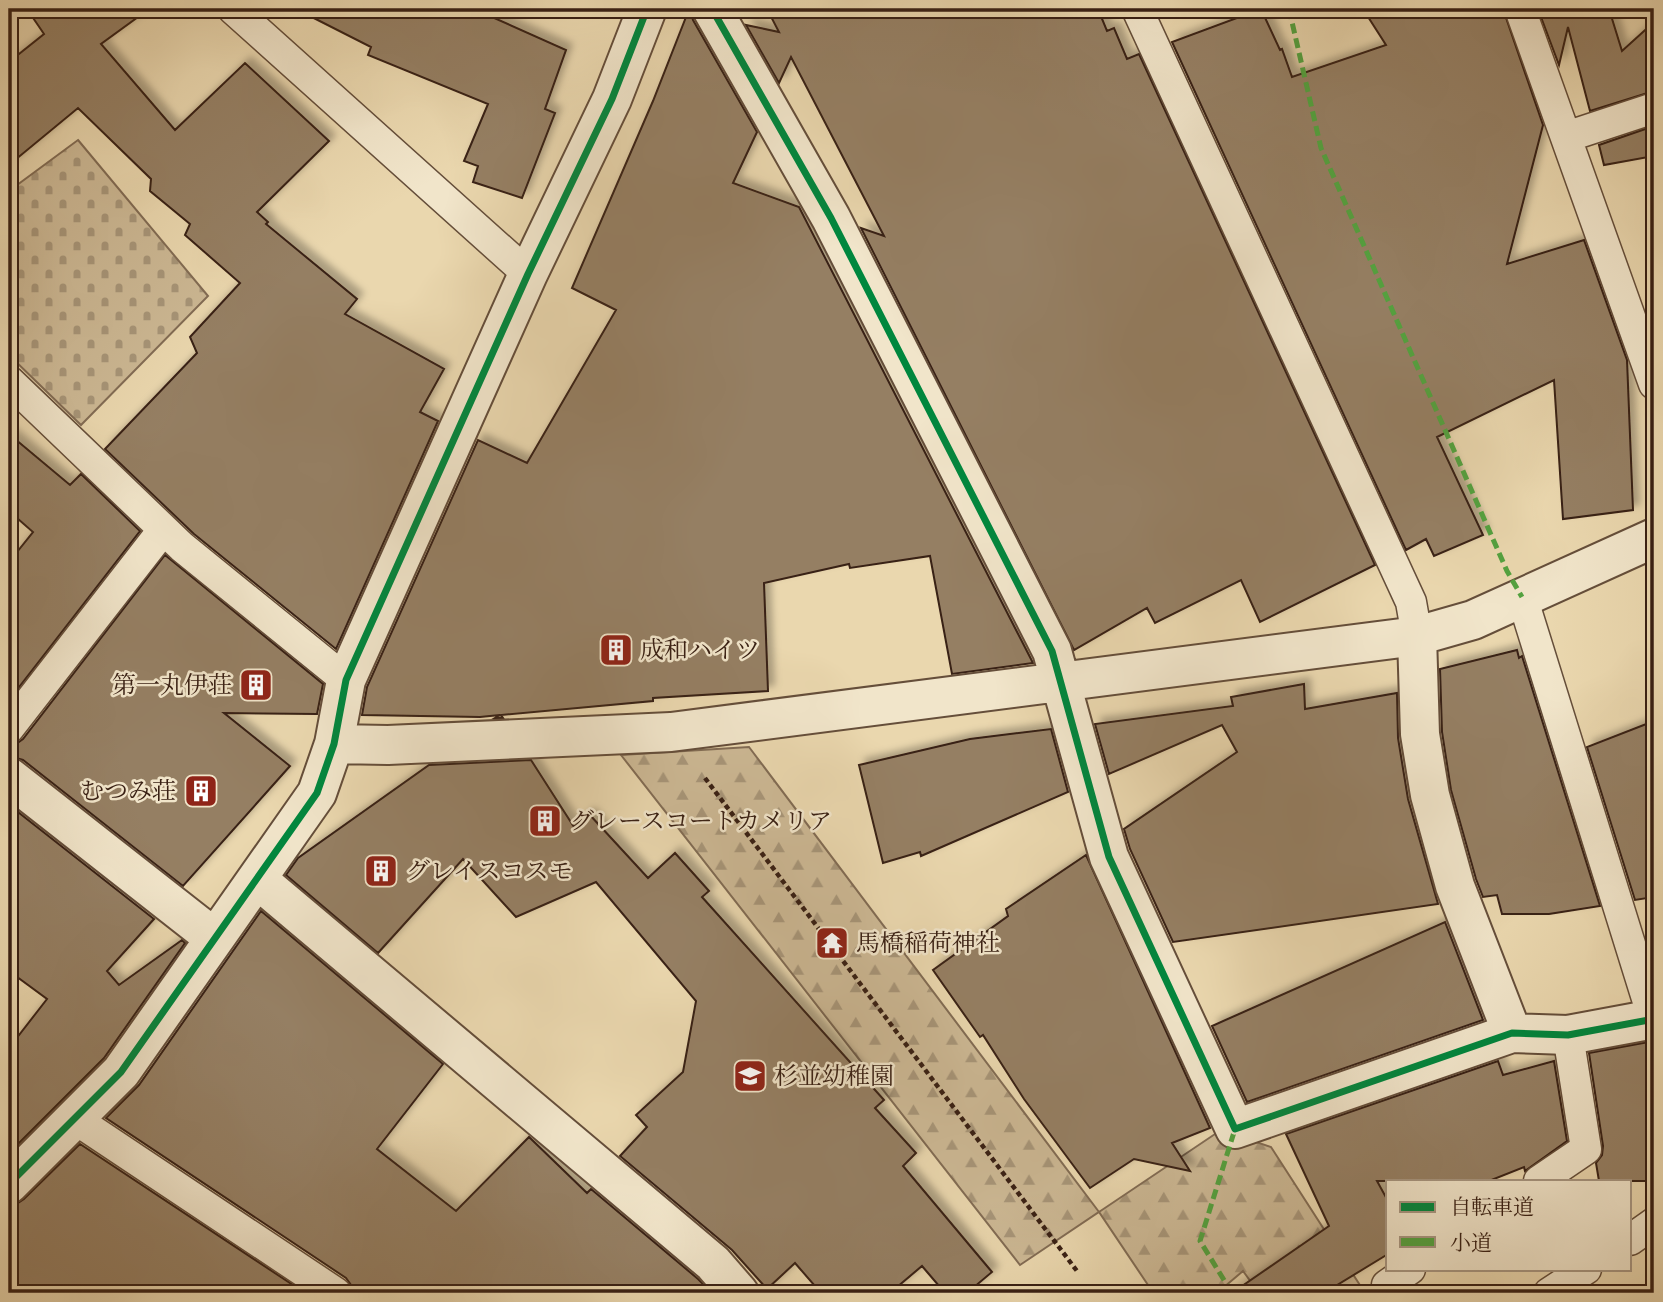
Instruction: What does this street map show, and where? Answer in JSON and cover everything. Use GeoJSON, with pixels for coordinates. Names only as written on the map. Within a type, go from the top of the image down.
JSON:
{"type":"FeatureCollection","features":[{"type":"Feature","properties":{"kind":"street"},"geometry":{"type":"LineString","coordinates":[[9,1184],[121,1072],[213,937],[317,793],[334,744],[346,680],[528,274],[612,99],[647,9]]}},
{"type":"Feature","properties":{"kind":"street"},"geometry":{"type":"LineString","coordinates":[[712,9],[831,218],[1052,651],[1109,857],[1235,1129],[1512,1033],[1568,1035],[1654,1019]]}},
{"type":"Feature","properties":{"kind":"street"},"geometry":{"type":"LineString","coordinates":[[334,744],[388,745],[670,732],[1416,636],[1473,620],[1654,538]]}},
{"type":"Feature","properties":{"kind":"street"},"geometry":{"type":"LineString","coordinates":[[1416,636],[1420,734],[1430,795],[1455,886],[1512,1033]]}},
{"type":"Feature","properties":{"kind":"street"},"geometry":{"type":"LineString","coordinates":[[9,777],[213,937]]}},
{"type":"Feature","properties":{"kind":"street"},"geometry":{"type":"LineString","coordinates":[[257,879],[713,1263],[738,1293]]}},
{"type":"Feature","properties":{"kind":"lane"},"geometry":{"type":"LineString","coordinates":[[233,9],[528,274]]}},
{"type":"Feature","properties":{"kind":"lane"},"geometry":{"type":"LineString","coordinates":[[1137,9],[1411,602],[1416,636]]}},
{"type":"Feature","properties":{"kind":"lane"},"geometry":{"type":"LineString","coordinates":[[1520,9],[1654,384]]}},
{"type":"Feature","properties":{"kind":"lane"},"geometry":{"type":"LineString","coordinates":[[1566,137],[1654,108]]}},
{"type":"Feature","properties":{"kind":"lane"},"geometry":{"type":"LineString","coordinates":[[9,380],[163,530],[346,680]]}},
{"type":"Feature","properties":{"kind":"lane"},"geometry":{"type":"LineString","coordinates":[[9,728],[163,530]]}},
{"type":"Feature","properties":{"kind":"lane"},"geometry":{"type":"LineString","coordinates":[[1522,597],[1654,1019]]}},
{"type":"Feature","properties":{"kind":"lane"},"geometry":{"type":"LineString","coordinates":[[1540,1180],[1586,1149],[1568,1035]]}},
{"type":"Feature","properties":{"kind":"lane"},"geometry":{"type":"LineString","coordinates":[[75,1119],[336,1293]]}},
{"type":"Feature","properties":{"kind":"lane"},"geometry":{"type":"LineString","coordinates":[[1632,1239],[1654,1223]]}},
{"type":"Feature","properties":{"kind":"lane"},"geometry":{"type":"LineString","coordinates":[[1549,1293],[1584,1270]]}},
{"type":"Feature","properties":{"kind":"path"},"geometry":{"type":"LineString","coordinates":[[670,732],[1077,1271]]}},
{"type":"Feature","properties":{"kind":"green space"},"geometry":{"type":"Polygon","coordinates":[[[78,140],[208,296],[81,425],[9,355],[9,191],[78,140]]]}},
{"type":"Feature","properties":{"kind":"green space","name":"馬橋稲荷神社"},"geometry":{"type":"Polygon","coordinates":[[[749,747],[1099,1212],[1020,1265],[621,755],[749,747]]]}},
{"type":"Feature","properties":{"kind":"green space"},"geometry":{"type":"Polygon","coordinates":[[[1221,1130],[1271,1147],[1365,1293],[1259,1293],[1243,1271],[1217,1293],[1147,1293],[1148,1285],[1099,1212],[1221,1130]]]}},
{"type":"Feature","properties":{"kind":"building"},"geometry":{"type":"Polygon","coordinates":[[[27,9],[149,9],[101,44],[175,130],[245,63],[329,141],[257,212],[268,222],[266,224],[357,299],[345,314],[444,369],[420,412],[438,421],[336,649],[194,534],[105,449],[197,353],[190,337],[240,283],[185,235],[190,224],[150,191],[151,179],[78,108],[9,165],[9,62],[44,34],[27,9]]]}},
{"type":"Feature","properties":{"kind":"building"},"geometry":{"type":"Polygon","coordinates":[[[296,9],[474,9],[566,50],[545,109],[555,113],[522,198],[473,182],[478,166],[464,161],[488,104],[368,55],[371,47],[296,9]]]}},
{"type":"Feature","properties":{"kind":"building"},"geometry":{"type":"Polygon","coordinates":[[[767,9],[1098,9],[1107,31],[1114,28],[1127,59],[1139,54],[1375,565],[1260,622],[1241,580],[1155,623],[1147,608],[1074,650],[861,228],[884,236],[791,57],[779,83],[746,25],[779,32],[767,9]]]}},
{"type":"Feature","properties":{"kind":"building"},"geometry":{"type":"Polygon","coordinates":[[[1261,9],[1280,50],[1282,49],[1292,77],[1386,45],[1363,9],[1503,9],[1543,125],[1507,264],[1584,240],[1627,360],[1633,510],[1563,519],[1554,380],[1437,437],[1483,535],[1434,556],[1426,539],[1406,550],[1172,42],[1261,9]]]}},
{"type":"Feature","properties":{"kind":"building"},"geometry":{"type":"Polygon","coordinates":[[[1538,9],[1609,9],[1622,51],[1654,22],[1654,91],[1590,111],[1568,27],[1559,65],[1538,9]]]}},
{"type":"Feature","properties":{"kind":"building"},"geometry":{"type":"Polygon","coordinates":[[[688,12],[691,13],[757,132],[733,183],[799,207],[1033,663],[952,674],[930,556],[850,568],[849,564],[764,583],[768,691],[653,698],[653,701],[501,715],[503,718],[495,718],[500,715],[362,715],[367,687],[478,440],[527,463],[616,310],[572,288],[653,101],[688,12]]]}},
{"type":"Feature","properties":{"kind":"building"},"geometry":{"type":"Polygon","coordinates":[[[1654,126],[1654,156],[1604,165],[1599,145],[1654,126]]]}},
{"type":"Feature","properties":{"kind":"building"},"geometry":{"type":"Polygon","coordinates":[[[9,434],[70,485],[81,474],[140,531],[9,700],[9,562],[33,532],[9,511],[9,434]]]}},
{"type":"Feature","properties":{"kind":"building"},"geometry":{"type":"Polygon","coordinates":[[[165,555],[323,684],[317,714],[224,713],[290,766],[183,886],[23,760],[9,756],[9,745],[23,739],[165,555]]]}},
{"type":"Feature","properties":{"kind":"building"},"geometry":{"type":"Polygon","coordinates":[[[1517,650],[1519,658],[1522,656],[1600,906],[1549,914],[1502,914],[1497,895],[1483,897],[1476,879],[1451,790],[1442,732],[1440,669],[1517,650]]]}},
{"type":"Feature","properties":{"kind":"building"},"geometry":{"type":"Polygon","coordinates":[[[1304,684],[1305,709],[1397,693],[1398,738],[1408,799],[1438,904],[1173,942],[1130,849],[1124,829],[1237,752],[1222,725],[1109,774],[1095,724],[1233,706],[1231,697],[1304,684]]]}},
{"type":"Feature","properties":{"kind":"building"},"geometry":{"type":"Polygon","coordinates":[[[1654,721],[1654,897],[1635,900],[1587,747],[1654,721]]]}},
{"type":"Feature","properties":{"kind":"building"},"geometry":{"type":"Polygon","coordinates":[[[1051,729],[1068,792],[921,856],[920,852],[883,863],[859,765],[970,739],[1051,729]]]}},
{"type":"Feature","properties":{"kind":"building"},"geometry":{"type":"Polygon","coordinates":[[[531,760],[574,827],[589,814],[648,878],[675,853],[709,891],[702,897],[884,1100],[875,1108],[916,1153],[903,1166],[992,1272],[967,1293],[945,1293],[922,1266],[890,1293],[821,1293],[795,1263],[767,1289],[732,1250],[620,1156],[647,1127],[636,1115],[683,1072],[696,1001],[596,882],[516,917],[463,859],[378,953],[286,875],[298,858],[429,765],[531,760]]]}},
{"type":"Feature","properties":{"kind":"building"},"geometry":{"type":"Polygon","coordinates":[[[9,805],[154,919],[107,971],[119,985],[182,940],[185,943],[104,1058],[9,1153],[9,1048],[47,999],[9,971],[9,805]]]}},
{"type":"Feature","properties":{"kind":"building"},"geometry":{"type":"Polygon","coordinates":[[[1086,855],[1210,1128],[1172,1143],[1190,1171],[1134,1159],[1090,1188],[1024,1099],[983,1035],[980,1037],[933,970],[1008,916],[1006,909],[1086,855]]]}},
{"type":"Feature","properties":{"kind":"building"},"geometry":{"type":"Polygon","coordinates":[[[261,911],[443,1064],[377,1149],[456,1211],[529,1137],[587,1193],[591,1189],[703,1284],[695,1293],[353,1293],[346,1278],[106,1118],[139,1085],[261,911]]]}},
{"type":"Feature","properties":{"kind":"building"},"geometry":{"type":"Polygon","coordinates":[[[1445,922],[1483,1020],[1247,1102],[1212,1026],[1445,922]]]}},
{"type":"Feature","properties":{"kind":"building"},"geometry":{"type":"Polygon","coordinates":[[[1654,1041],[1654,1181],[1599,1180],[1596,1163],[1602,1155],[1603,1146],[1589,1053],[1654,1041]]]}},
{"type":"Feature","properties":{"kind":"building"},"geometry":{"type":"Polygon","coordinates":[[[1498,1061],[1503,1075],[1554,1061],[1567,1141],[1525,1171],[1524,1167],[1492,1180],[1377,1181],[1386,1197],[1386,1255],[1324,1293],[1232,1293],[1329,1226],[1286,1134],[1498,1061]]]}},
{"type":"Feature","properties":{"kind":"building"},"geometry":{"type":"Polygon","coordinates":[[[80,1144],[305,1293],[9,1293],[9,1205],[15,1205],[24,1199],[80,1144]]]}},
{"type":"Feature","properties":{"kind":"marked path"},"geometry":{"type":"LineString","coordinates":[[1289,9],[1321,148],[1507,571],[1522,597]]}},
{"type":"Feature","properties":{"kind":"marked path"},"geometry":{"type":"LineString","coordinates":[[1232,1293],[1200,1241],[1235,1129]]}},
{"type":"Feature","properties":{"kind":"cycle path"},"geometry":{"type":"LineString","coordinates":[[9,1184],[121,1072],[317,793],[334,744],[346,680],[528,274],[612,99],[647,9]]}},
{"type":"Feature","properties":{"kind":"cycle path"},"geometry":{"type":"LineString","coordinates":[[712,9],[831,218],[1052,651],[1109,857],[1235,1129],[1512,1033],[1568,1035],[1654,1019]]}},
{"type":"Feature","properties":{"kind":"place","name":"成和ハイツ"},"geometry":{"type":"Point","coordinates":[616,650]}},
{"type":"Feature","properties":{"kind":"place","name":"第一丸伊荘"},"geometry":{"type":"Point","coordinates":[256,685]}},
{"type":"Feature","properties":{"kind":"place","name":"むつみ荘"},"geometry":{"type":"Point","coordinates":[201,791]}},
{"type":"Feature","properties":{"kind":"place","name":"グレースコートカメリア"},"geometry":{"type":"Point","coordinates":[545,821]}},
{"type":"Feature","properties":{"kind":"place","name":"グレイスコスモ"},"geometry":{"type":"Point","coordinates":[381,871]}},
{"type":"Feature","properties":{"kind":"place","name":"馬橋稲荷神社"},"geometry":{"type":"Point","coordinates":[832,943]}},
{"type":"Feature","properties":{"kind":"place","name":"杉並幼稚園"},"geometry":{"type":"Point","coordinates":[750,1076]}}]}
